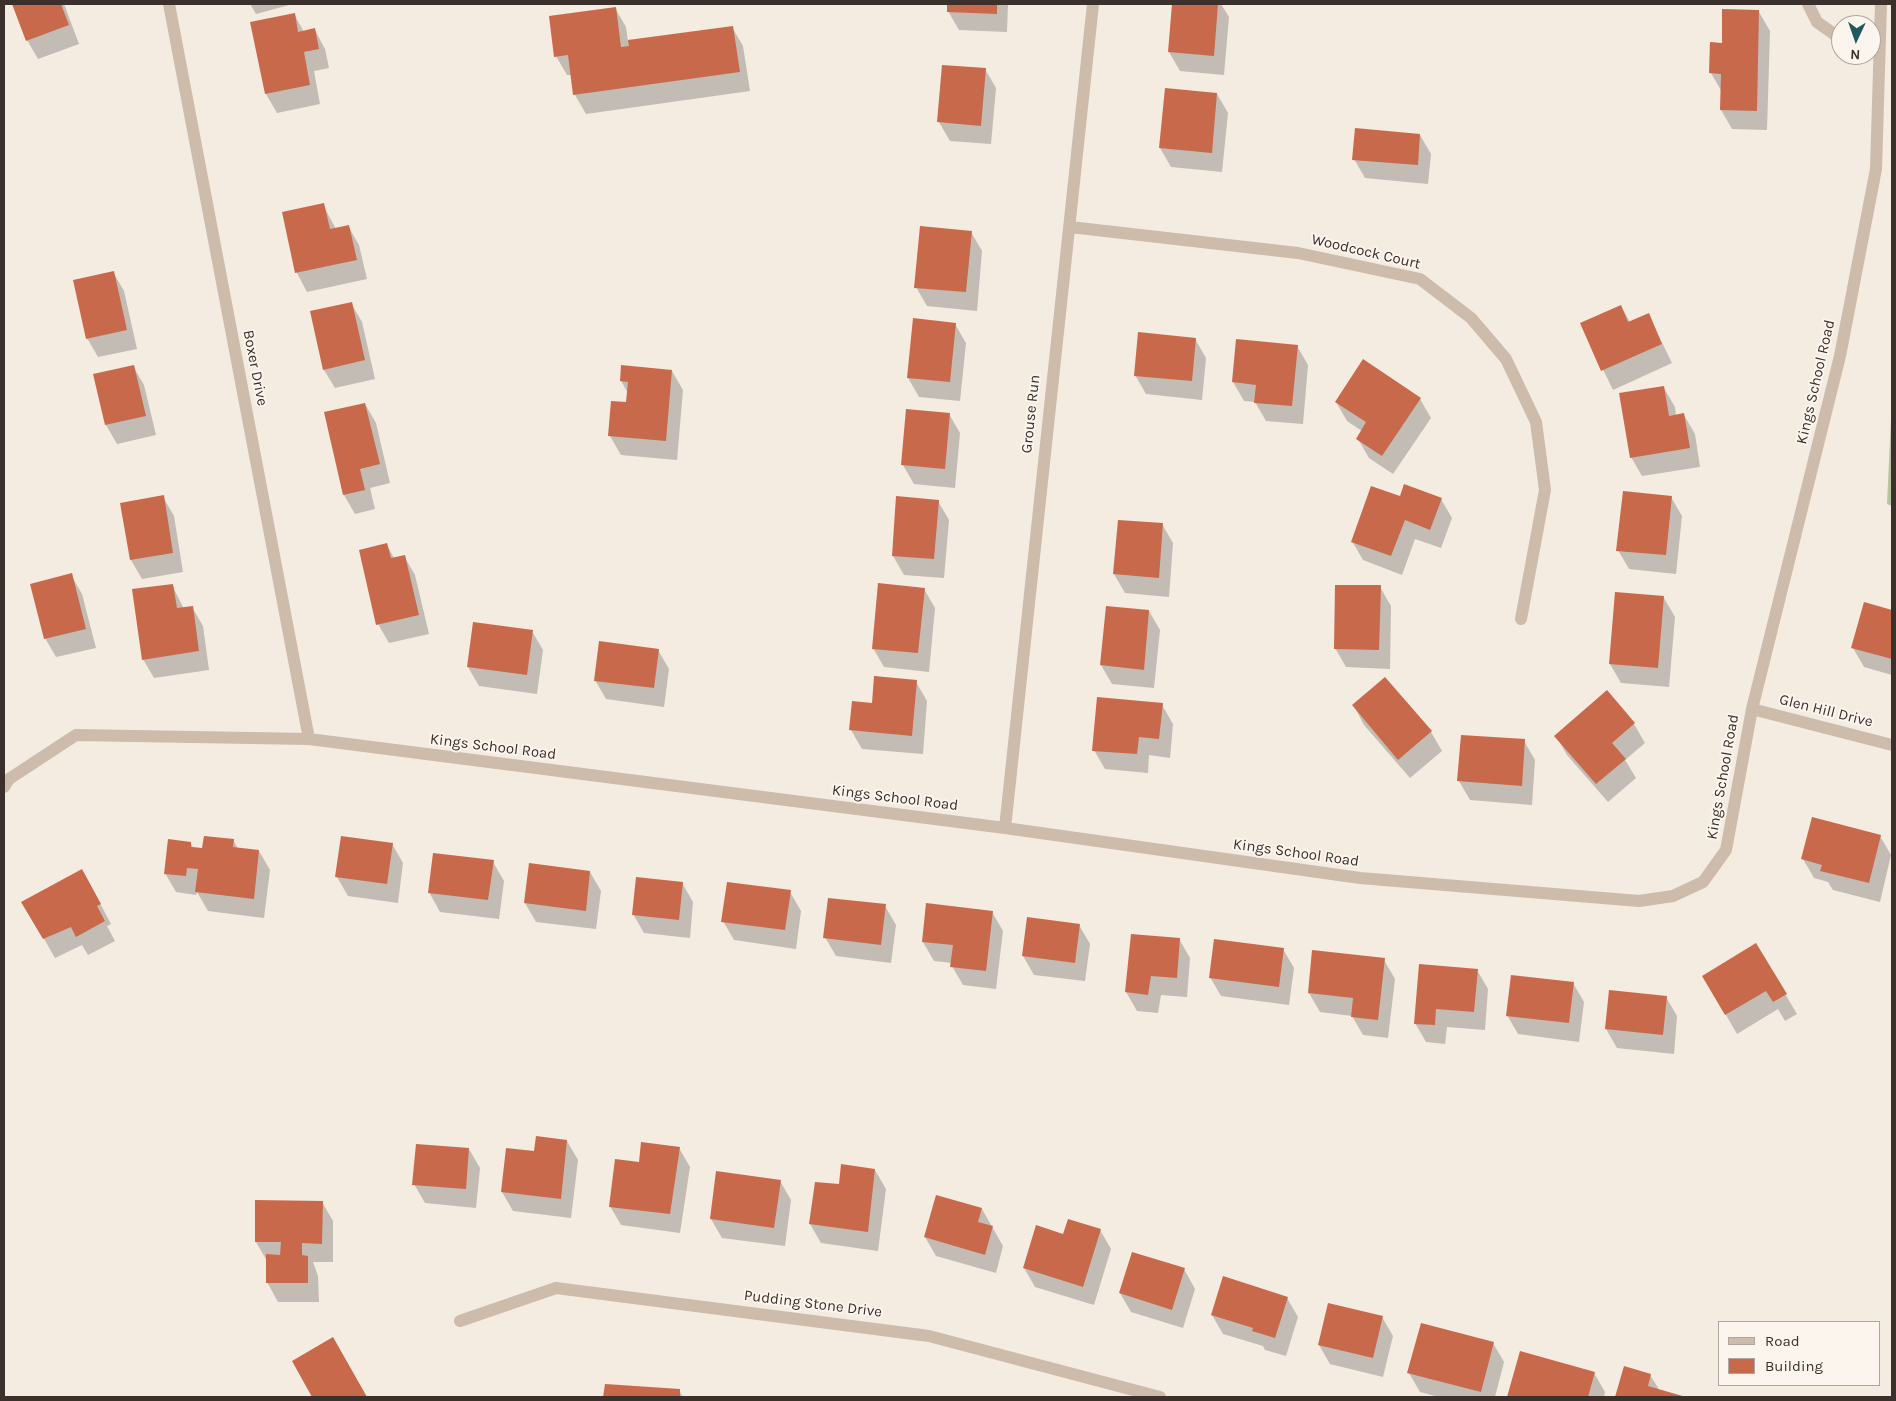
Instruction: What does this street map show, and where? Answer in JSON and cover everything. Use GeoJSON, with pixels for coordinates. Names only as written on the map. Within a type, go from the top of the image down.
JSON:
{"type":"FeatureCollection","features":[{"type":"Feature","properties":{"kind":"street","name":"Boxer Drive"},"geometry":{"type":"LineString","coordinates":[[168,4],[309,740]]}},
{"type":"Feature","properties":{"kind":"street","name":"Grouse Run"},"geometry":{"type":"LineString","coordinates":[[1005,828],[1093,4]]}},
{"type":"Feature","properties":{"kind":"street"},"geometry":{"type":"LineString","coordinates":[[1808,4],[1817,22],[1831,32]]}},
{"type":"Feature","properties":{"kind":"street","name":"Kings School Road"},"geometry":{"type":"LineString","coordinates":[[4,786],[9,779],[76,735],[309,740],[1005,828],[1360,878],[1639,901],[1673,896],[1703,882],[1726,850],[1752,709],[1840,356],[1876,169],[1875,65]]}},
{"type":"Feature","properties":{"kind":"street","name":"Woodcock Court"},"geometry":{"type":"LineString","coordinates":[[1070,227],[1298,253],[1420,279],[1470,318],[1506,359],[1536,422],[1545,490],[1521,619]]}},
{"type":"Feature","properties":{"kind":"street","name":"Glen Hill Drive"},"geometry":{"type":"LineString","coordinates":[[1752,709],[1892,745]]}},
{"type":"Feature","properties":{"kind":"street","name":"Pudding Stone Drive"},"geometry":{"type":"LineString","coordinates":[[460,1321],[556,1288],[928,1336],[1160,1397]]}},
{"type":"Feature","properties":{"kind":"green space"},"geometry":{"type":"Polygon","coordinates":[[[1892,398],[1892,506],[1887,504],[1892,398]]]}},
{"type":"Feature","properties":{"kind":"building"},"geometry":{"type":"Polygon","coordinates":[[[12,4],[61,4],[69,25],[26,41],[12,4]]]}},
{"type":"Feature","properties":{"kind":"building"},"geometry":{"type":"Polygon","coordinates":[[[947,4],[997,4],[997,14],[947,12],[947,4]]]}},
{"type":"Feature","properties":{"kind":"building"},"geometry":{"type":"Polygon","coordinates":[[[1172,4],[1218,4],[1214,56],[1168,52],[1172,4]]]}},
{"type":"Feature","properties":{"kind":"building"},"geometry":{"type":"Polygon","coordinates":[[[616,7],[621,47],[629,46],[628,40],[733,26],[740,72],[573,95],[568,55],[554,57],[549,16],[616,7]]]}},
{"type":"Feature","properties":{"kind":"building"},"geometry":{"type":"Polygon","coordinates":[[[1722,9],[1759,10],[1757,111],[1720,110],[1721,74],[1709,73],[1710,42],[1722,43],[1722,9]]]}},
{"type":"Feature","properties":{"kind":"building"},"geometry":{"type":"Polygon","coordinates":[[[295,13],[298,32],[315,28],[319,49],[304,52],[310,85],[265,94],[250,22],[295,13]]]}},
{"type":"Feature","properties":{"kind":"building"},"geometry":{"type":"Polygon","coordinates":[[[942,65],[986,68],[981,126],[937,122],[942,65]]]}},
{"type":"Feature","properties":{"kind":"building"},"geometry":{"type":"Polygon","coordinates":[[[1165,88],[1217,93],[1212,153],[1159,148],[1165,88]]]}},
{"type":"Feature","properties":{"kind":"building"},"geometry":{"type":"Polygon","coordinates":[[[1355,128],[1420,134],[1418,165],[1352,160],[1355,128]]]}},
{"type":"Feature","properties":{"kind":"building"},"geometry":{"type":"Polygon","coordinates":[[[324,203],[330,229],[349,225],[357,260],[295,273],[282,212],[324,203]]]}},
{"type":"Feature","properties":{"kind":"building"},"geometry":{"type":"Polygon","coordinates":[[[920,226],[972,231],[966,292],[914,288],[920,226]]]}},
{"type":"Feature","properties":{"kind":"building"},"geometry":{"type":"Polygon","coordinates":[[[114,271],[127,330],[86,339],[73,280],[114,271]]]}},
{"type":"Feature","properties":{"kind":"building"},"geometry":{"type":"Polygon","coordinates":[[[352,302],[365,360],[323,370],[310,311],[352,302]]]}},
{"type":"Feature","properties":{"kind":"building"},"geometry":{"type":"Polygon","coordinates":[[[1621,305],[1628,322],[1649,313],[1662,344],[1601,371],[1580,323],[1621,305]]]}},
{"type":"Feature","properties":{"kind":"building"},"geometry":{"type":"Polygon","coordinates":[[[913,318],[956,323],[950,382],[907,378],[913,318]]]}},
{"type":"Feature","properties":{"kind":"building"},"geometry":{"type":"Polygon","coordinates":[[[1138,332],[1196,338],[1192,381],[1134,376],[1138,332]]]}},
{"type":"Feature","properties":{"kind":"building"},"geometry":{"type":"Polygon","coordinates":[[[1236,339],[1298,345],[1292,406],[1254,403],[1256,385],[1232,382],[1236,339]]]}},
{"type":"Feature","properties":{"kind":"building"},"geometry":{"type":"Polygon","coordinates":[[[1363,359],[1421,398],[1382,456],[1356,439],[1366,422],[1335,402],[1363,359]]]}},
{"type":"Feature","properties":{"kind":"building"},"geometry":{"type":"Polygon","coordinates":[[[134,365],[146,416],[105,425],[93,374],[134,365]]]}},
{"type":"Feature","properties":{"kind":"building"},"geometry":{"type":"Polygon","coordinates":[[[621,365],[672,370],[666,441],[608,436],[611,401],[626,402],[628,382],[620,381],[621,365]]]}},
{"type":"Feature","properties":{"kind":"building"},"geometry":{"type":"Polygon","coordinates":[[[1664,386],[1669,416],[1684,413],[1690,448],[1630,458],[1619,393],[1664,386]]]}},
{"type":"Feature","properties":{"kind":"building"},"geometry":{"type":"Polygon","coordinates":[[[365,403],[380,464],[360,469],[365,490],[343,495],[324,412],[365,403]]]}},
{"type":"Feature","properties":{"kind":"building"},"geometry":{"type":"Polygon","coordinates":[[[906,409],[950,413],[945,469],[901,465],[906,409]]]}},
{"type":"Feature","properties":{"kind":"building"},"geometry":{"type":"Polygon","coordinates":[[[1404,484],[1442,498],[1430,530],[1405,520],[1391,556],[1351,542],[1371,486],[1400,496],[1404,484]]]}},
{"type":"Feature","properties":{"kind":"building"},"geometry":{"type":"Polygon","coordinates":[[[1623,491],[1672,496],[1666,555],[1616,551],[1623,491]]]}},
{"type":"Feature","properties":{"kind":"building"},"geometry":{"type":"Polygon","coordinates":[[[164,495],[173,553],[130,560],[120,503],[164,495]]]}},
{"type":"Feature","properties":{"kind":"building"},"geometry":{"type":"Polygon","coordinates":[[[896,496],[939,500],[934,559],[892,556],[896,496]]]}},
{"type":"Feature","properties":{"kind":"building"},"geometry":{"type":"Polygon","coordinates":[[[1118,520],[1163,523],[1159,578],[1113,574],[1118,520]]]}},
{"type":"Feature","properties":{"kind":"building"},"geometry":{"type":"Polygon","coordinates":[[[387,543],[391,558],[405,555],[419,615],[376,625],[359,550],[387,543]]]}},
{"type":"Feature","properties":{"kind":"building"},"geometry":{"type":"Polygon","coordinates":[[[72,573],[86,629],[44,639],[30,584],[72,573]]]}},
{"type":"Feature","properties":{"kind":"building"},"geometry":{"type":"Polygon","coordinates":[[[878,583],[925,588],[918,653],[872,649],[878,583]]]}},
{"type":"Feature","properties":{"kind":"building"},"geometry":{"type":"Polygon","coordinates":[[[173,584],[177,608],[193,606],[199,651],[142,660],[132,589],[173,584]]]}},
{"type":"Feature","properties":{"kind":"building"},"geometry":{"type":"Polygon","coordinates":[[[1335,585],[1381,585],[1379,650],[1334,649],[1335,585]]]}},
{"type":"Feature","properties":{"kind":"building"},"geometry":{"type":"Polygon","coordinates":[[[1615,592],[1664,596],[1658,668],[1609,664],[1615,592]]]}},
{"type":"Feature","properties":{"kind":"building"},"geometry":{"type":"Polygon","coordinates":[[[1864,602],[1892,610],[1892,659],[1851,648],[1864,602]]]}},
{"type":"Feature","properties":{"kind":"building"},"geometry":{"type":"Polygon","coordinates":[[[1106,606],[1149,610],[1144,670],[1100,665],[1106,606]]]}},
{"type":"Feature","properties":{"kind":"building"},"geometry":{"type":"Polygon","coordinates":[[[473,622],[533,630],[527,675],[467,667],[473,622]]]}},
{"type":"Feature","properties":{"kind":"building"},"geometry":{"type":"Polygon","coordinates":[[[599,641],[659,649],[654,688],[594,681],[599,641]]]}},
{"type":"Feature","properties":{"kind":"building"},"geometry":{"type":"Polygon","coordinates":[[[874,676],[917,680],[912,736],[849,730],[852,701],[872,703],[874,676]]]}},
{"type":"Feature","properties":{"kind":"building"},"geometry":{"type":"Polygon","coordinates":[[[1385,677],[1432,731],[1398,760],[1352,705],[1385,677]]]}},
{"type":"Feature","properties":{"kind":"building"},"geometry":{"type":"Polygon","coordinates":[[[1607,690],[1635,723],[1612,743],[1626,759],[1596,784],[1554,736],[1607,690]]]}},
{"type":"Feature","properties":{"kind":"building"},"geometry":{"type":"Polygon","coordinates":[[[1097,697],[1163,703],[1159,739],[1139,737],[1137,754],[1092,751],[1097,697]]]}},
{"type":"Feature","properties":{"kind":"building"},"geometry":{"type":"Polygon","coordinates":[[[1461,735],[1525,739],[1522,786],[1457,781],[1461,735]]]}},
{"type":"Feature","properties":{"kind":"building"},"geometry":{"type":"Polygon","coordinates":[[[1812,817],[1881,835],[1869,883],[1820,871],[1822,865],[1801,859],[1812,817]]]}},
{"type":"Feature","properties":{"kind":"building"},"geometry":{"type":"Polygon","coordinates":[[[204,836],[234,839],[233,847],[259,850],[254,899],[195,892],[198,869],[187,868],[186,876],[164,874],[168,839],[191,842],[191,847],[202,848],[204,836]]]}},
{"type":"Feature","properties":{"kind":"building"},"geometry":{"type":"Polygon","coordinates":[[[341,836],[393,843],[387,884],[335,877],[341,836]]]}},
{"type":"Feature","properties":{"kind":"building"},"geometry":{"type":"Polygon","coordinates":[[[433,853],[494,860],[488,900],[428,893],[433,853]]]}},
{"type":"Feature","properties":{"kind":"building"},"geometry":{"type":"Polygon","coordinates":[[[529,863],[590,871],[586,911],[524,903],[529,863]]]}},
{"type":"Feature","properties":{"kind":"building"},"geometry":{"type":"Polygon","coordinates":[[[82,869],[101,904],[97,906],[105,921],[76,937],[71,927],[43,939],[21,902],[82,869]]]}},
{"type":"Feature","properties":{"kind":"building"},"geometry":{"type":"Polygon","coordinates":[[[636,877],[683,882],[679,920],[632,915],[636,877]]]}},
{"type":"Feature","properties":{"kind":"building"},"geometry":{"type":"Polygon","coordinates":[[[727,882],[791,890],[785,930],[721,922],[727,882]]]}},
{"type":"Feature","properties":{"kind":"building"},"geometry":{"type":"Polygon","coordinates":[[[828,898],[886,904],[881,945],[823,938],[828,898]]]}},
{"type":"Feature","properties":{"kind":"building"},"geometry":{"type":"Polygon","coordinates":[[[926,903],[993,911],[986,971],[950,967],[953,945],[922,942],[926,903]]]}},
{"type":"Feature","properties":{"kind":"building"},"geometry":{"type":"Polygon","coordinates":[[[1027,917],[1080,924],[1075,963],[1022,956],[1027,917]]]}},
{"type":"Feature","properties":{"kind":"building"},"geometry":{"type":"Polygon","coordinates":[[[1131,934],[1180,938],[1177,978],[1151,976],[1148,995],[1125,992],[1131,934]]]}},
{"type":"Feature","properties":{"kind":"building"},"geometry":{"type":"Polygon","coordinates":[[[1214,939],[1284,948],[1279,987],[1209,978],[1214,939]]]}},
{"type":"Feature","properties":{"kind":"building"},"geometry":{"type":"Polygon","coordinates":[[[1756,943],[1787,994],[1773,1002],[1766,991],[1725,1015],[1702,976],[1756,943]]]}},
{"type":"Feature","properties":{"kind":"building"},"geometry":{"type":"Polygon","coordinates":[[[1312,950],[1385,958],[1378,1020],[1351,1017],[1353,998],[1308,993],[1312,950]]]}},
{"type":"Feature","properties":{"kind":"building"},"geometry":{"type":"Polygon","coordinates":[[[1419,964],[1478,969],[1474,1012],[1436,1009],[1435,1025],[1414,1024],[1419,964]]]}},
{"type":"Feature","properties":{"kind":"building"},"geometry":{"type":"Polygon","coordinates":[[[1511,975],[1574,982],[1569,1023],[1506,1016],[1511,975]]]}},
{"type":"Feature","properties":{"kind":"building"},"geometry":{"type":"Polygon","coordinates":[[[1609,990],[1667,996],[1663,1035],[1605,1029],[1609,990]]]}},
{"type":"Feature","properties":{"kind":"building"},"geometry":{"type":"Polygon","coordinates":[[[536,1136],[567,1140],[561,1199],[501,1192],[506,1148],[534,1151],[536,1136]]]}},
{"type":"Feature","properties":{"kind":"building"},"geometry":{"type":"Polygon","coordinates":[[[641,1142],[680,1147],[670,1214],[609,1207],[615,1159],[639,1162],[641,1142]]]}},
{"type":"Feature","properties":{"kind":"building"},"geometry":{"type":"Polygon","coordinates":[[[416,1144],[469,1148],[466,1189],[412,1185],[416,1144]]]}},
{"type":"Feature","properties":{"kind":"building"},"geometry":{"type":"Polygon","coordinates":[[[841,1164],[875,1169],[868,1232],[809,1224],[815,1182],[839,1184],[841,1164]]]}},
{"type":"Feature","properties":{"kind":"building"},"geometry":{"type":"Polygon","coordinates":[[[716,1171],[781,1180],[774,1228],[710,1219],[716,1171]]]}},
{"type":"Feature","properties":{"kind":"building"},"geometry":{"type":"Polygon","coordinates":[[[936,1195],[982,1208],[978,1222],[993,1226],[985,1255],[924,1237],[936,1195]]]}},
{"type":"Feature","properties":{"kind":"building"},"geometry":{"type":"Polygon","coordinates":[[[255,1200],[323,1201],[322,1244],[302,1243],[302,1255],[308,1256],[308,1283],[266,1283],[266,1254],[280,1255],[281,1242],[255,1242],[255,1200]]]}},
{"type":"Feature","properties":{"kind":"building"},"geometry":{"type":"Polygon","coordinates":[[[1068,1219],[1101,1229],[1083,1287],[1023,1268],[1036,1225],[1063,1234],[1068,1219]]]}},
{"type":"Feature","properties":{"kind":"building"},"geometry":{"type":"Polygon","coordinates":[[[1132,1252],[1185,1268],[1172,1310],[1119,1293],[1132,1252]]]}},
{"type":"Feature","properties":{"kind":"building"},"geometry":{"type":"Polygon","coordinates":[[[1223,1276],[1288,1297],[1275,1338],[1252,1331],[1253,1328],[1211,1315],[1223,1276]]]}},
{"type":"Feature","properties":{"kind":"building"},"geometry":{"type":"Polygon","coordinates":[[[1328,1303],[1383,1316],[1373,1358],[1318,1345],[1328,1303]]]}},
{"type":"Feature","properties":{"kind":"building"},"geometry":{"type":"Polygon","coordinates":[[[1421,1323],[1494,1342],[1481,1392],[1407,1373],[1421,1323]]]}},
{"type":"Feature","properties":{"kind":"building"},"geometry":{"type":"Polygon","coordinates":[[[333,1337],[367,1397],[312,1397],[292,1361],[333,1337]]]}},
{"type":"Feature","properties":{"kind":"building"},"geometry":{"type":"Polygon","coordinates":[[[1520,1351],[1595,1372],[1588,1397],[1507,1397],[1520,1351]]]}},
{"type":"Feature","properties":{"kind":"building"},"geometry":{"type":"Polygon","coordinates":[[[1624,1366],[1651,1374],[1648,1386],[1686,1397],[1615,1397],[1624,1366]]]}},
{"type":"Feature","properties":{"kind":"building"},"geometry":{"type":"Polygon","coordinates":[[[605,1384],[680,1389],[680,1397],[603,1397],[605,1384]]]}}]}
